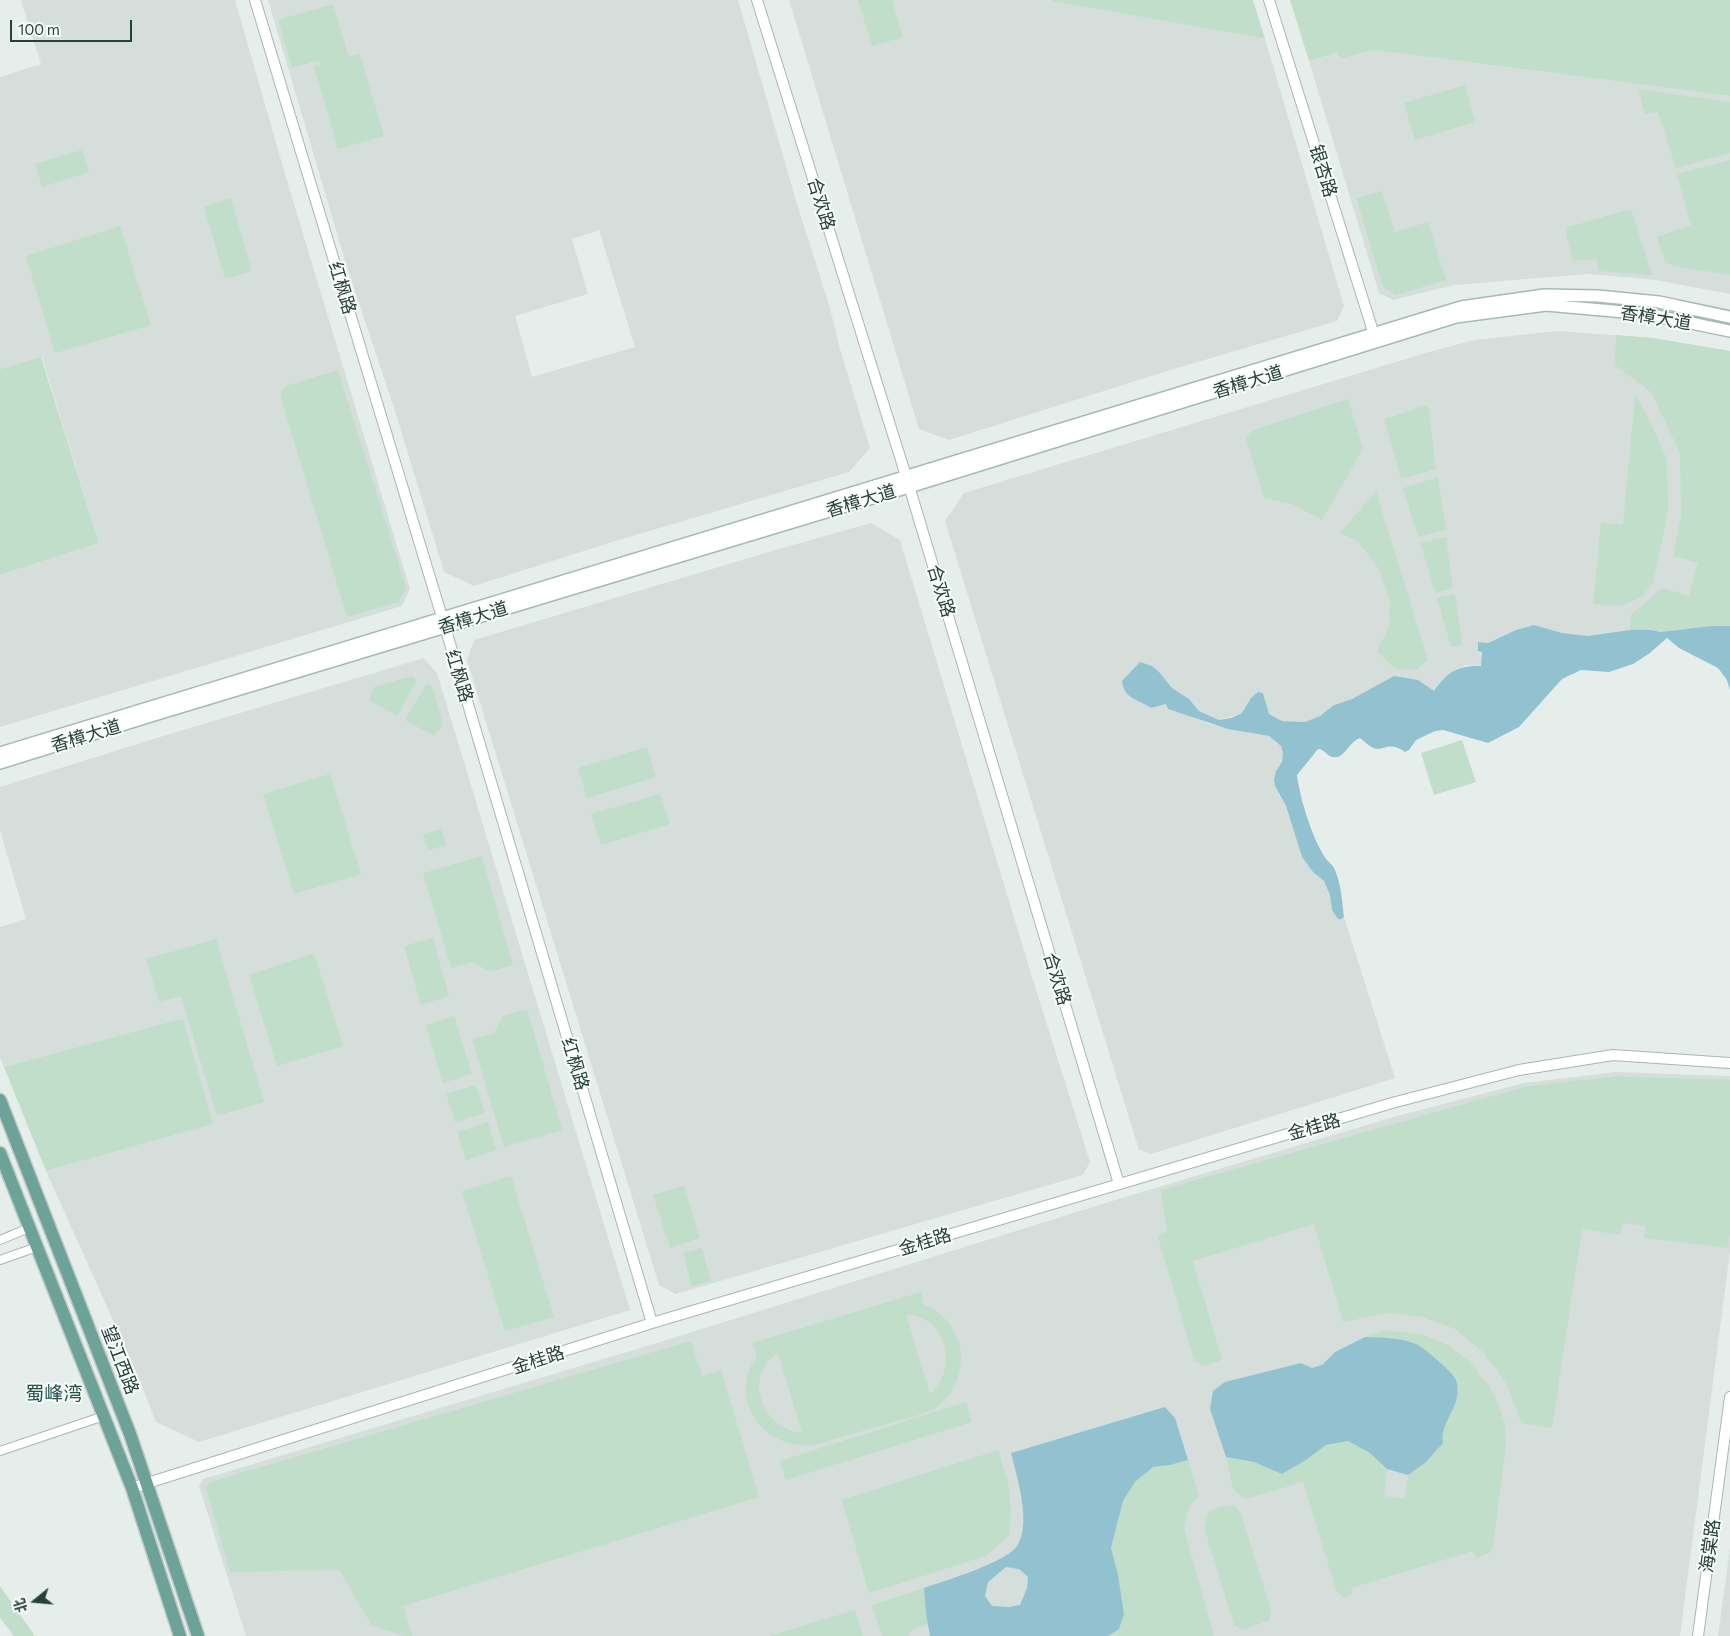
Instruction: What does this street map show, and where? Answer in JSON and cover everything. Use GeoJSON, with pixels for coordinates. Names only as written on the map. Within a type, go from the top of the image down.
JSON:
{"type":"FeatureCollection","features":[{"type":"Feature","properties":{"kind":"main road","name":"香樟大道"},"geometry":{"type":"LineString","coordinates":[[0,753],[443,622],[908,481],[1375,337],[1461,307],[1544,295],[1598,296],[1659,302],[1730,317]]}},
{"type":"Feature","properties":{"kind":"main road","name":"香樟大道"},"geometry":{"type":"LineString","coordinates":[[1375,337],[1456,317],[1546,305],[1647,314],[1730,331]]}},
{"type":"Feature","properties":{"kind":"main road","name":"香樟大道"},"geometry":{"type":"LineString","coordinates":[[0,763],[443,622]]}},
{"type":"Feature","properties":{"kind":"main road","name":"望江西路"},"geometry":{"type":"LineString","coordinates":[[0,1100],[130,1434],[198,1636]]}},
{"type":"Feature","properties":{"kind":"main road","name":"望江西路"},"geometry":{"type":"LineString","coordinates":[[0,1153],[132,1488],[180,1636]]}},
{"type":"Feature","properties":{"kind":"street","name":"红枫路"},"geometry":{"type":"LineString","coordinates":[[255,0],[652,1323]]}},
{"type":"Feature","properties":{"kind":"street","name":"合欢路"},"geometry":{"type":"LineString","coordinates":[[757,0],[908,481],[1119,1184]]}},
{"type":"Feature","properties":{"kind":"street","name":"银杏路"},"geometry":{"type":"LineString","coordinates":[[1269,0],[1375,337]]}},
{"type":"Feature","properties":{"kind":"street","name":"金桂路"},"geometry":{"type":"LineString","coordinates":[[132,1488],[652,1323],[1392,1103],[1519,1070],[1613,1055],[1730,1063]]}},
{"type":"Feature","properties":{"kind":"street"},"geometry":{"type":"LineString","coordinates":[[0,1240],[30,1228]]}},
{"type":"Feature","properties":{"kind":"street"},"geometry":{"type":"LineString","coordinates":[[0,1260],[37,1247]]}},
{"type":"Feature","properties":{"kind":"street","name":"海棠路"},"geometry":{"type":"LineString","coordinates":[[1698,1636],[1730,1397]]}},
{"type":"Feature","properties":{"kind":"street"},"geometry":{"type":"LineString","coordinates":[[0,1451],[104,1416]]}},
{"type":"Feature","properties":{"kind":"shaded area"},"geometry":{"type":"Polygon","coordinates":[[[21,0],[235,0],[285,174],[410,589],[402,606],[0,727],[0,575],[99,543],[42,357],[0,369],[0,77],[41,64],[21,0]]]}},
{"type":"Feature","properties":{"kind":"shaded area"},"geometry":{"type":"Polygon","coordinates":[[[268,0],[738,0],[870,448],[849,472],[612,542],[474,586],[444,572],[396,414],[346,264],[268,0]],[[599,230],[572,239],[588,294],[515,316],[532,377],[635,347],[599,230]]]}},
{"type":"Feature","properties":{"kind":"shaded area"},"geometry":{"type":"Polygon","coordinates":[[[789,0],[1050,0],[1265,39],[1344,306],[1337,321],[1167,371],[949,440],[919,429],[789,0]]]}},
{"type":"Feature","properties":{"kind":"shaded area"},"geometry":{"type":"Polygon","coordinates":[[[1374,50],[1730,96],[1730,294],[1656,280],[1586,274],[1454,285],[1393,300],[1379,293],[1309,61],[1338,53],[1340,59],[1374,50]]]}},
{"type":"Feature","properties":{"kind":"shaded area"},"geometry":{"type":"Polygon","coordinates":[[[1558,331],[1652,338],[1730,351],[1730,626],[1588,636],[1562,633],[1534,625],[1516,630],[1488,643],[1478,642],[1482,651],[1481,666],[1467,665],[1458,669],[1449,674],[1434,691],[1417,680],[1370,689],[1352,699],[1334,705],[1320,716],[1305,722],[1282,721],[1269,714],[1263,693],[1242,713],[1219,720],[1199,711],[1189,699],[1172,688],[1160,673],[1129,697],[1151,708],[1166,704],[1207,723],[1269,736],[1281,746],[1282,762],[1276,771],[1279,795],[1286,806],[1302,857],[1313,872],[1324,881],[1330,895],[1332,910],[1337,918],[1340,920],[1344,917],[1395,1078],[1151,1154],[1139,1150],[945,521],[964,493],[1429,352],[1474,340],[1558,331]]]}},
{"type":"Feature","properties":{"kind":"shaded area"},"geometry":{"type":"Polygon","coordinates":[[[871,523],[900,540],[1090,1162],[1083,1175],[676,1294],[659,1285],[467,660],[474,640],[871,523]]]}},
{"type":"Feature","properties":{"kind":"shaded area"},"geometry":{"type":"Polygon","coordinates":[[[424,658],[437,673],[630,1310],[199,1442],[156,1422],[135,1369],[46,1171],[212,1124],[183,1018],[4,1067],[0,1057],[0,927],[26,919],[0,830],[0,787],[424,658]]]}},
{"type":"Feature","properties":{"kind":"shaded area"},"geometry":{"type":"Polygon","coordinates":[[[1616,1072],[1730,1076],[1730,1251],[1680,1636],[246,1636],[199,1486],[203,1479],[660,1342],[1125,1197],[1397,1116],[1524,1083],[1616,1072]]]}},
{"type":"Feature","properties":{"kind":"shaded area"},"geometry":{"type":"Polygon","coordinates":[[[1730,1548],[1730,1636],[1718,1636],[1730,1548]]]}},
{"type":"Feature","properties":{"kind":"green space"},"geometry":{"type":"Polygon","coordinates":[[[858,0],[892,0],[903,37],[872,46],[858,0]]]}},
{"type":"Feature","properties":{"kind":"green space"},"geometry":{"type":"Polygon","coordinates":[[[1050,0],[1253,0],[1265,39],[1053,1],[1050,0]]]}},
{"type":"Feature","properties":{"kind":"green space"},"geometry":{"type":"Polygon","coordinates":[[[1290,0],[1730,0],[1730,96],[1374,50],[1340,59],[1337,53],[1309,61],[1290,0]]]}},
{"type":"Feature","properties":{"kind":"green space"},"geometry":{"type":"Polygon","coordinates":[[[333,4],[349,57],[360,54],[384,136],[338,149],[314,67],[321,65],[319,60],[292,68],[278,20],[333,4]]]}},
{"type":"Feature","properties":{"kind":"green space"},"geometry":{"type":"Polygon","coordinates":[[[1465,85],[1475,122],[1415,140],[1404,103],[1465,85]]]}},
{"type":"Feature","properties":{"kind":"green space"},"geometry":{"type":"Polygon","coordinates":[[[1638,89],[1730,102],[1730,153],[1676,168],[1658,112],[1645,114],[1638,89]]]}},
{"type":"Feature","properties":{"kind":"green space"},"geometry":{"type":"Polygon","coordinates":[[[82,150],[89,172],[42,187],[35,164],[82,150]]]}},
{"type":"Feature","properties":{"kind":"green space"},"geometry":{"type":"Polygon","coordinates":[[[1730,160],[1730,275],[1674,266],[1665,262],[1657,237],[1691,225],[1677,174],[1730,160]]]}},
{"type":"Feature","properties":{"kind":"green space"},"geometry":{"type":"Polygon","coordinates":[[[1382,191],[1395,232],[1428,222],[1446,280],[1396,295],[1383,287],[1356,198],[1382,191]]]}},
{"type":"Feature","properties":{"kind":"green space"},"geometry":{"type":"Polygon","coordinates":[[[231,198],[252,271],[225,279],[204,207],[231,198]]]}},
{"type":"Feature","properties":{"kind":"green space"},"geometry":{"type":"Polygon","coordinates":[[[1631,209],[1652,275],[1598,271],[1597,259],[1573,261],[1566,234],[1568,227],[1631,209]]]}},
{"type":"Feature","properties":{"kind":"green space"},"geometry":{"type":"Polygon","coordinates":[[[120,226],[151,325],[55,353],[26,256],[120,226]]]}},
{"type":"Feature","properties":{"kind":"green space"},"geometry":{"type":"Polygon","coordinates":[[[1616,335],[1653,338],[1730,351],[1730,626],[1712,626],[1660,632],[1630,630],[1631,614],[1663,588],[1689,596],[1698,563],[1673,556],[1681,516],[1680,453],[1651,392],[1615,365],[1616,335]]]}},
{"type":"Feature","properties":{"kind":"green space"},"geometry":{"type":"Polygon","coordinates":[[[41,357],[99,543],[0,575],[0,369],[41,357]]]}},
{"type":"Feature","properties":{"kind":"green space"},"geometry":{"type":"Polygon","coordinates":[[[338,370],[406,587],[399,602],[347,617],[280,395],[286,386],[338,370]]]}},
{"type":"Feature","properties":{"kind":"green space"},"geometry":{"type":"Polygon","coordinates":[[[1635,396],[1646,413],[1667,459],[1668,512],[1653,583],[1642,596],[1622,606],[1593,604],[1601,523],[1623,524],[1635,396]]]}},
{"type":"Feature","properties":{"kind":"green space"},"geometry":{"type":"Polygon","coordinates":[[[1348,399],[1363,449],[1322,520],[1292,504],[1264,498],[1246,438],[1253,430],[1348,399]]]}},
{"type":"Feature","properties":{"kind":"green space"},"geometry":{"type":"Polygon","coordinates":[[[1428,405],[1436,469],[1401,479],[1384,419],[1428,405]]]}},
{"type":"Feature","properties":{"kind":"green space"},"geometry":{"type":"Polygon","coordinates":[[[1438,477],[1446,530],[1418,537],[1403,488],[1438,477]]]}},
{"type":"Feature","properties":{"kind":"green space"},"geometry":{"type":"Polygon","coordinates":[[[1376,491],[1428,660],[1416,670],[1395,669],[1377,651],[1389,627],[1390,602],[1379,569],[1358,542],[1340,533],[1376,491]]]}},
{"type":"Feature","properties":{"kind":"green space"},"geometry":{"type":"Polygon","coordinates":[[[1446,537],[1453,588],[1436,593],[1420,543],[1446,537]]]}},
{"type":"Feature","properties":{"kind":"green space"},"geometry":{"type":"Polygon","coordinates":[[[1455,594],[1462,645],[1451,647],[1437,598],[1455,594]]]}},
{"type":"Feature","properties":{"kind":"green space"},"geometry":{"type":"Polygon","coordinates":[[[412,676],[417,680],[397,716],[369,700],[374,687],[412,676]]]}},
{"type":"Feature","properties":{"kind":"green space"},"geometry":{"type":"Polygon","coordinates":[[[426,684],[432,686],[443,725],[434,736],[405,720],[426,684]]]}},
{"type":"Feature","properties":{"kind":"green space"},"geometry":{"type":"Polygon","coordinates":[[[1462,740],[1476,782],[1434,795],[1421,753],[1462,740]]]}},
{"type":"Feature","properties":{"kind":"green space"},"geometry":{"type":"Polygon","coordinates":[[[647,747],[656,777],[587,798],[578,768],[647,747]]]}},
{"type":"Feature","properties":{"kind":"green space"},"geometry":{"type":"Polygon","coordinates":[[[330,774],[361,874],[294,894],[263,794],[330,774]]]}},
{"type":"Feature","properties":{"kind":"green space"},"geometry":{"type":"Polygon","coordinates":[[[660,794],[670,824],[601,845],[591,814],[660,794]]]}},
{"type":"Feature","properties":{"kind":"green space"},"geometry":{"type":"Polygon","coordinates":[[[441,829],[446,845],[428,850],[423,834],[441,829]]]}},
{"type":"Feature","properties":{"kind":"green space"},"geometry":{"type":"Polygon","coordinates":[[[482,856],[513,965],[490,972],[473,962],[451,968],[423,873],[482,856]]]}},
{"type":"Feature","properties":{"kind":"green space"},"geometry":{"type":"Polygon","coordinates":[[[433,938],[449,996],[421,1005],[404,946],[433,938]]]}},
{"type":"Feature","properties":{"kind":"green space"},"geometry":{"type":"Polygon","coordinates":[[[216,939],[264,1102],[217,1116],[181,996],[159,1002],[146,959],[216,939]]]}},
{"type":"Feature","properties":{"kind":"green space"},"geometry":{"type":"Polygon","coordinates":[[[314,953],[343,1046],[277,1066],[249,975],[314,953]]]}},
{"type":"Feature","properties":{"kind":"green space"},"geometry":{"type":"Polygon","coordinates":[[[527,1009],[562,1130],[504,1147],[472,1039],[494,1033],[503,1016],[527,1009]]]}},
{"type":"Feature","properties":{"kind":"green space"},"geometry":{"type":"Polygon","coordinates":[[[454,1016],[472,1074],[443,1083],[426,1025],[454,1016]]]}},
{"type":"Feature","properties":{"kind":"green space"},"geometry":{"type":"Polygon","coordinates":[[[183,1018],[213,1124],[46,1171],[4,1067],[183,1018]]]}},
{"type":"Feature","properties":{"kind":"green space"},"geometry":{"type":"Polygon","coordinates":[[[1616,1076],[1730,1080],[1730,1232],[1728,1248],[1644,1238],[1645,1226],[1623,1223],[1620,1235],[1582,1229],[1552,1428],[1521,1423],[1507,1384],[1483,1352],[1455,1329],[1423,1317],[1389,1313],[1343,1322],[1314,1224],[1193,1261],[1222,1360],[1203,1366],[1194,1360],[1158,1237],[1167,1231],[1161,1190],[1524,1087],[1616,1076]]]}},
{"type":"Feature","properties":{"kind":"green space"},"geometry":{"type":"Polygon","coordinates":[[[476,1085],[485,1113],[455,1122],[446,1094],[476,1085]]]}},
{"type":"Feature","properties":{"kind":"green space"},"geometry":{"type":"Polygon","coordinates":[[[488,1122],[496,1150],[466,1160],[457,1132],[488,1122]]]}},
{"type":"Feature","properties":{"kind":"green space"},"geometry":{"type":"Polygon","coordinates":[[[511,1176],[554,1317],[505,1331],[462,1191],[511,1176]]]}},
{"type":"Feature","properties":{"kind":"green space"},"geometry":{"type":"Polygon","coordinates":[[[684,1186],[700,1238],[670,1248],[653,1195],[684,1186]]]}},
{"type":"Feature","properties":{"kind":"green space"},"geometry":{"type":"Polygon","coordinates":[[[702,1248],[711,1281],[692,1286],[683,1253],[702,1248]]]}},
{"type":"Feature","properties":{"kind":"green space"},"geometry":{"type":"Polygon","coordinates":[[[921,1292],[924,1305],[943,1316],[952,1327],[958,1340],[961,1357],[958,1377],[949,1395],[925,1413],[814,1445],[796,1445],[780,1440],[766,1431],[755,1419],[748,1405],[746,1389],[748,1372],[757,1356],[752,1343],[921,1292]],[[906,1315],[930,1394],[939,1383],[945,1371],[944,1345],[939,1333],[931,1323],[920,1317],[906,1315]],[[778,1353],[767,1363],[761,1375],[759,1387],[762,1400],[767,1412],[776,1422],[788,1429],[802,1433],[778,1353]]]}},
{"type":"Feature","properties":{"kind":"green space"},"geometry":{"type":"Polygon","coordinates":[[[1384,1330],[1421,1334],[1448,1345],[1470,1362],[1494,1393],[1505,1424],[1506,1446],[1493,1546],[1489,1553],[1476,1558],[1473,1551],[1351,1588],[1352,1594],[1343,1597],[1336,1590],[1303,1482],[1246,1499],[1233,1489],[1226,1457],[1254,1462],[1282,1474],[1306,1460],[1326,1445],[1348,1441],[1370,1453],[1387,1469],[1384,1496],[1404,1499],[1408,1475],[1425,1463],[1443,1443],[1441,1434],[1457,1399],[1457,1389],[1455,1378],[1446,1368],[1392,1338],[1365,1337],[1384,1330]]]}},
{"type":"Feature","properties":{"kind":"green space"},"geometry":{"type":"Polygon","coordinates":[[[691,1341],[702,1376],[721,1370],[759,1497],[403,1606],[412,1636],[405,1636],[372,1626],[339,1570],[230,1572],[206,1488],[210,1482],[691,1341]]]}},
{"type":"Feature","properties":{"kind":"green space"},"geometry":{"type":"Polygon","coordinates":[[[966,1402],[972,1422],[786,1480],[780,1461],[966,1402]]]}},
{"type":"Feature","properties":{"kind":"green space"},"geometry":{"type":"Polygon","coordinates":[[[998,1450],[1009,1487],[1011,1517],[1009,1535],[986,1556],[869,1593],[842,1500],[998,1450]]]}},
{"type":"Feature","properties":{"kind":"green space"},"geometry":{"type":"Polygon","coordinates":[[[1188,1460],[1199,1495],[1189,1507],[1184,1528],[1214,1636],[1108,1636],[1118,1629],[1118,1575],[1111,1548],[1123,1501],[1135,1482],[1153,1467],[1188,1460]]]}},
{"type":"Feature","properties":{"kind":"green space"},"geometry":{"type":"Polygon","coordinates":[[[1220,1506],[1235,1506],[1241,1514],[1271,1610],[1270,1620],[1242,1630],[1234,1625],[1204,1527],[1208,1513],[1220,1506]]]}},
{"type":"Feature","properties":{"kind":"green space"},"geometry":{"type":"Polygon","coordinates":[[[0,1586],[35,1636],[14,1636],[0,1618],[0,1586]]]}},
{"type":"Feature","properties":{"kind":"green space"},"geometry":{"type":"Polygon","coordinates":[[[924,1588],[928,1624],[912,1630],[907,1636],[882,1636],[872,1605],[924,1588]]]}},
{"type":"Feature","properties":{"kind":"green space"},"geometry":{"type":"Polygon","coordinates":[[[855,1610],[863,1636],[769,1636],[855,1610]]]}},
{"type":"Feature","properties":{"kind":"water"},"geometry":{"type":"Polygon","coordinates":[[[1534,625],[1562,633],[1588,636],[1630,630],[1660,632],[1712,626],[1730,626],[1730,690],[1727,680],[1718,668],[1679,648],[1667,638],[1650,653],[1633,664],[1609,672],[1581,670],[1562,679],[1519,727],[1488,743],[1443,730],[1435,731],[1416,740],[1409,750],[1405,752],[1394,747],[1373,748],[1360,738],[1352,743],[1340,756],[1332,757],[1318,749],[1297,775],[1311,830],[1326,859],[1334,868],[1338,879],[1344,917],[1340,920],[1332,910],[1330,895],[1324,881],[1313,872],[1302,857],[1286,806],[1275,786],[1276,771],[1282,762],[1281,746],[1269,736],[1228,729],[1168,709],[1166,704],[1151,708],[1128,695],[1125,692],[1122,681],[1140,662],[1152,666],[1172,688],[1189,699],[1199,711],[1219,720],[1231,718],[1242,713],[1251,698],[1258,692],[1263,693],[1269,714],[1282,721],[1305,722],[1320,716],[1334,705],[1352,699],[1394,676],[1418,680],[1434,691],[1449,674],[1459,668],[1481,666],[1482,652],[1478,651],[1478,642],[1488,643],[1516,630],[1534,625]]]}},
{"type":"Feature","properties":{"kind":"water"},"geometry":{"type":"Polygon","coordinates":[[[1365,1337],[1399,1339],[1412,1342],[1426,1350],[1456,1380],[1458,1387],[1457,1397],[1445,1425],[1443,1443],[1425,1463],[1408,1475],[1387,1469],[1370,1453],[1348,1441],[1326,1445],[1306,1460],[1282,1474],[1254,1462],[1226,1457],[1210,1409],[1213,1391],[1225,1382],[1301,1363],[1312,1368],[1322,1365],[1335,1352],[1365,1337]]]}},
{"type":"Feature","properties":{"kind":"water"},"geometry":{"type":"Polygon","coordinates":[[[1165,1407],[1175,1418],[1188,1460],[1153,1467],[1135,1482],[1123,1501],[1111,1548],[1118,1575],[1124,1614],[1119,1629],[1108,1636],[930,1636],[924,1588],[1001,1558],[1017,1546],[1021,1537],[1023,1526],[1022,1500],[1011,1453],[1165,1407]],[[1006,1567],[988,1582],[985,1596],[992,1606],[1009,1607],[1020,1605],[1027,1588],[1028,1577],[1019,1569],[1006,1567]]]}},
{"type":"Feature","properties":{"kind":"district","name":"蜀峰湾"},"geometry":{"type":"Point","coordinates":[54,1394]}}]}
